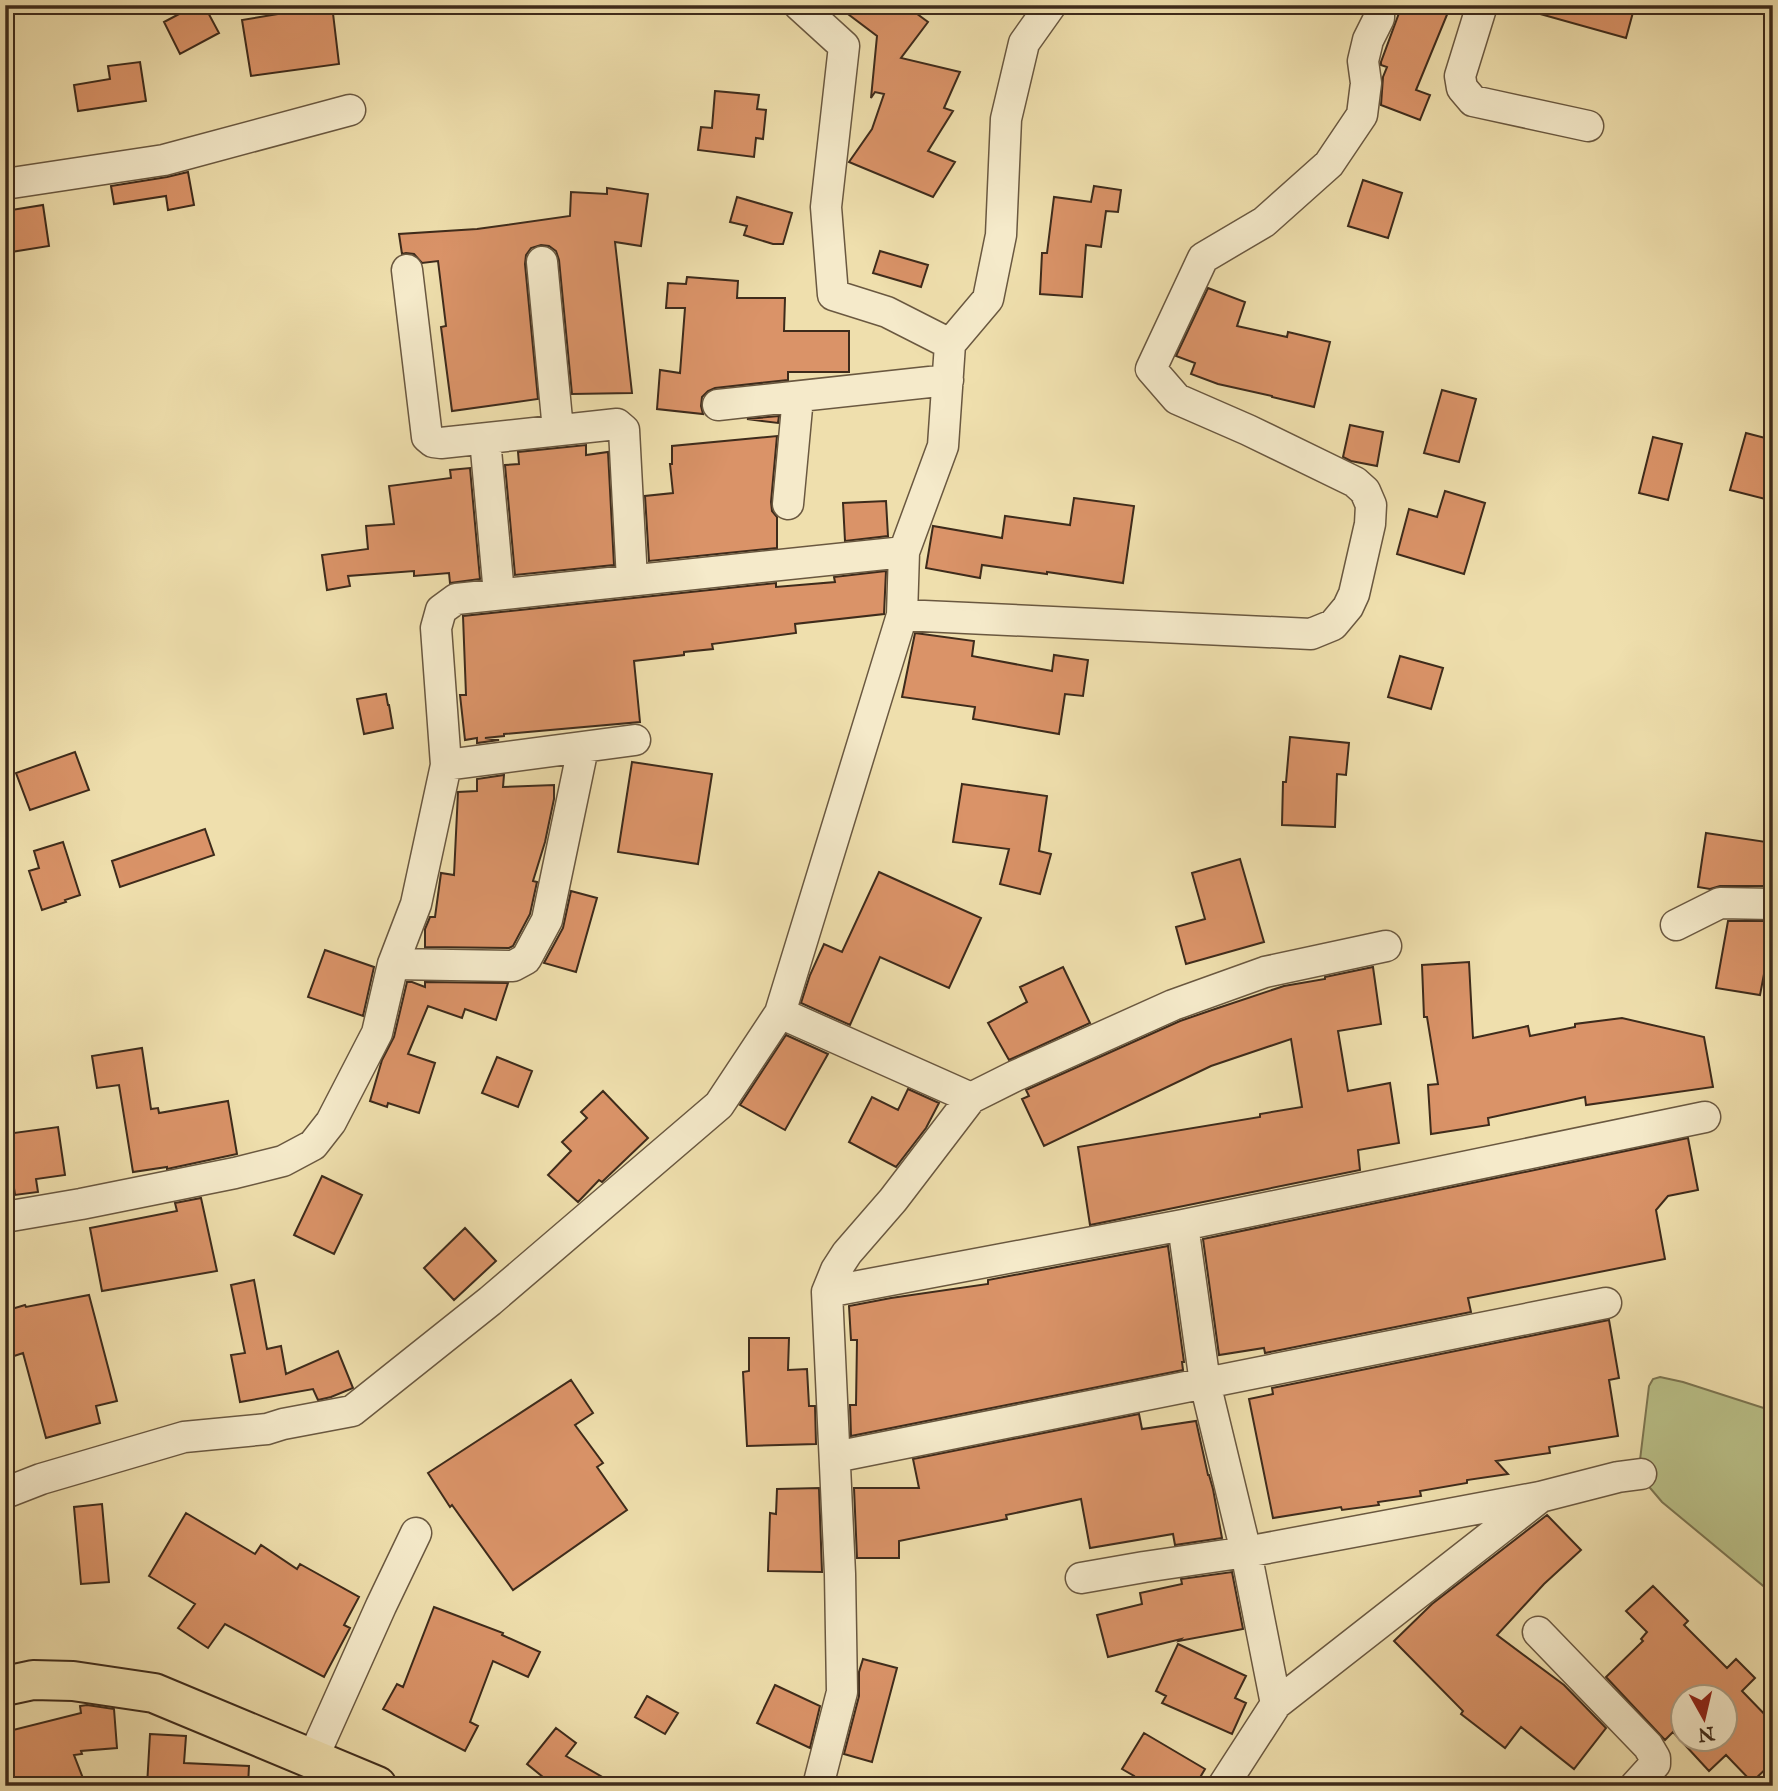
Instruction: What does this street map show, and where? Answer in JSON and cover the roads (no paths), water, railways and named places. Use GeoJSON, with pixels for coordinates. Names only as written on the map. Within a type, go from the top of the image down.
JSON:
{"type":"FeatureCollection","features":[{"type":"Feature","properties":{"kind":"highway"},"geometry":{"type":"LineString","coordinates":[[5,1686],[33,1680],[73,1681],[154,1693],[377,1786]]}},
{"type":"Feature","properties":{"kind":"street"},"geometry":{"type":"LineString","coordinates":[[799,5],[844,46],[826,207],[833,295],[887,312],[950,344]]}},
{"type":"Feature","properties":{"kind":"street"},"geometry":{"type":"LineString","coordinates":[[5,1493],[41,1479],[184,1437],[267,1429],[352,1411],[490,1301],[719,1105],[780,1013],[902,615],[904,552],[943,446],[950,344],[988,299],[1000,235],[1006,119],[1024,43],[1051,5]]}},
{"type":"Feature","properties":{"kind":"street"},"geometry":{"type":"LineString","coordinates":[[902,615],[1311,634],[1333,625],[1348,607],[1354,594],[1370,524],[1371,505],[1366,491],[1355,482],[1177,399],[1151,369],[1203,258],[1264,222],[1329,164],[1362,115],[1366,83],[1363,61],[1368,40],[1379,18],[1379,5]]}},
{"type":"Feature","properties":{"kind":"street"},"geometry":{"type":"LineString","coordinates":[[1482,5],[1460,76],[1462,88],[1473,101],[1588,126]]}},
{"type":"Feature","properties":{"kind":"street"},"geometry":{"type":"LineString","coordinates":[[5,184],[164,160],[350,110]]}},
{"type":"Feature","properties":{"kind":"street"},"geometry":{"type":"LineString","coordinates":[[542,262],[558,430]]}},
{"type":"Feature","properties":{"kind":"street"},"geometry":{"type":"LineString","coordinates":[[407,270],[427,437],[433,442],[441,443],[617,424],[624,430],[632,580]]}},
{"type":"Feature","properties":{"kind":"street"},"geometry":{"type":"LineString","coordinates":[[718,405],[948,380]]}},
{"type":"Feature","properties":{"kind":"street"},"geometry":{"type":"LineString","coordinates":[[788,504],[798,397]]}},
{"type":"Feature","properties":{"kind":"street"},"geometry":{"type":"LineString","coordinates":[[485,439],[499,594]]}},
{"type":"Feature","properties":{"kind":"street"},"geometry":{"type":"LineString","coordinates":[[5,1217],[235,1173],[283,1161],[313,1145],[331,1122],[377,1033],[393,964],[416,904],[446,765],[436,628],[441,610],[456,599],[904,552]]}},
{"type":"Feature","properties":{"kind":"street"},"geometry":{"type":"LineString","coordinates":[[446,765],[635,740]]}},
{"type":"Feature","properties":{"kind":"street"},"geometry":{"type":"LineString","coordinates":[[393,964],[513,966],[526,958],[547,920],[583,748]]}},
{"type":"Feature","properties":{"kind":"street"},"geometry":{"type":"LineString","coordinates":[[1676,925],[1720,903],[1773,904]]}},
{"type":"Feature","properties":{"kind":"street"},"geometry":{"type":"LineString","coordinates":[[818,1786],[842,1692],[840,1574],[827,1292],[836,1270],[971,1098],[1173,1006],[1265,972],[1387,946]]}},
{"type":"Feature","properties":{"kind":"street"},"geometry":{"type":"LineString","coordinates":[[780,1013],[971,1098]]}},
{"type":"Feature","properties":{"kind":"street"},"geometry":{"type":"LineString","coordinates":[[827,1292],[1183,1226],[1705,1117]]}},
{"type":"Feature","properties":{"kind":"street"},"geometry":{"type":"LineString","coordinates":[[1183,1226],[1205,1383],[1246,1552],[1276,1704]]}},
{"type":"Feature","properties":{"kind":"street"},"geometry":{"type":"LineString","coordinates":[[835,1457],[1606,1303]]}},
{"type":"Feature","properties":{"kind":"street"},"geometry":{"type":"LineString","coordinates":[[1081,1578],[1246,1552],[1540,1497],[1618,1477],[1641,1474]]}},
{"type":"Feature","properties":{"kind":"street"},"geometry":{"type":"LineString","coordinates":[[1223,1786],[1276,1704],[1540,1497]]}},
{"type":"Feature","properties":{"kind":"street"},"geometry":{"type":"LineString","coordinates":[[312,1760],[416,1533]]}},
{"type":"Feature","properties":{"kind":"street"},"geometry":{"type":"LineString","coordinates":[[1538,1632],[1648,1746],[1655,1758],[1655,1764],[1635,1786]]}}]}
